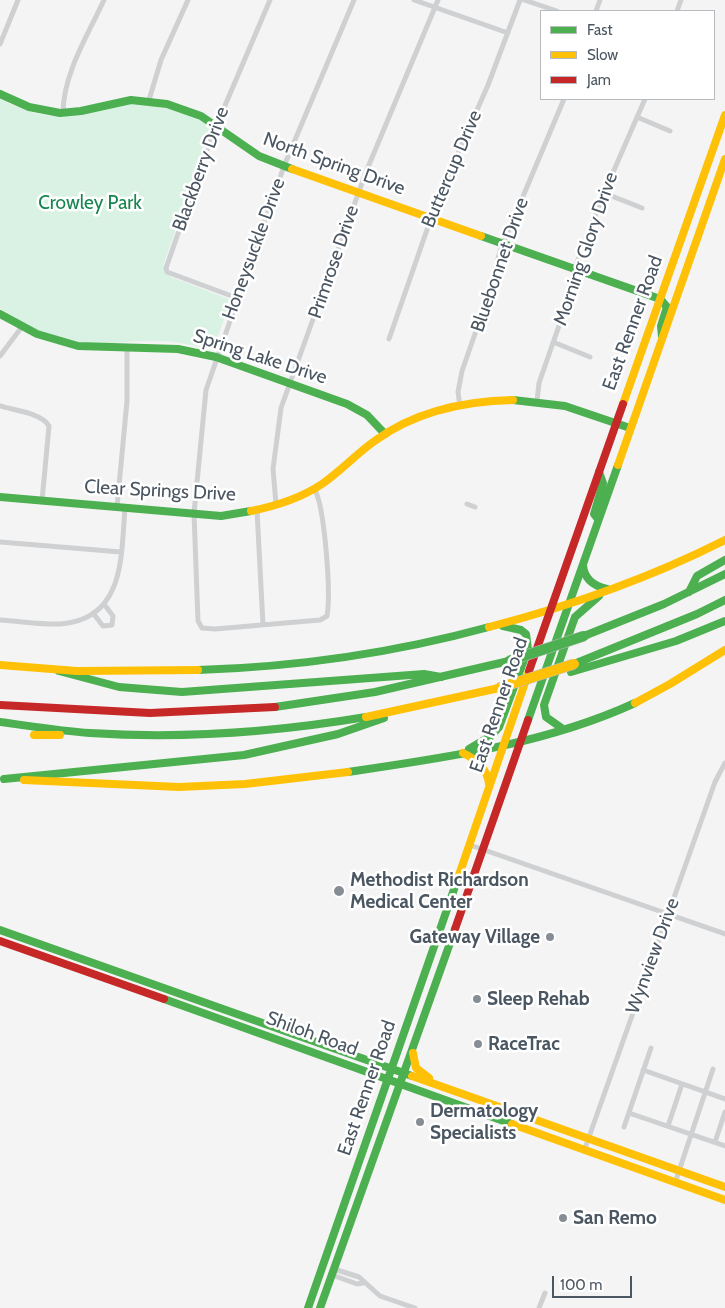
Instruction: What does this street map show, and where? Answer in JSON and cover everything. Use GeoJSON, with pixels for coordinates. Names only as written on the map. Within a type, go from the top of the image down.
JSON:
{"type":"FeatureCollection","features":[{"type":"Feature","properties":{"kind":"main road","name":"North Spring Drive"},"geometry":{"type":"LineString","coordinates":[[0,94],[40,111],[79,112],[120,100],[149,100],[191,111],[217,124],[246,150],[284,166],[504,242],[660,299]]}},
{"type":"Feature","properties":{"kind":"main road","name":"East Renner Road"},"geometry":{"type":"LineString","coordinates":[[308,1308],[394,1068],[489,787],[725,115]]}},
{"type":"Feature","properties":{"kind":"main road","name":"East Renner Road"},"geometry":{"type":"LineString","coordinates":[[320,1308],[405,1074],[725,159]]}},
{"type":"Feature","properties":{"kind":"main road"},"geometry":{"type":"LineString","coordinates":[[683,238],[696,242]]}},
{"type":"Feature","properties":{"kind":"main road"},"geometry":{"type":"LineString","coordinates":[[662,338],[660,326],[667,308],[660,299],[678,293]]}},
{"type":"Feature","properties":{"kind":"main road","name":"Spring Lake Drive"},"geometry":{"type":"LineString","coordinates":[[0,314],[21,328],[54,341],[78,346],[191,350],[216,357],[357,408],[385,434]]}},
{"type":"Feature","properties":{"kind":"main road","name":"Clear Springs Drive"},"geometry":{"type":"LineString","coordinates":[[0,497],[221,516],[257,510],[314,488],[385,434],[422,418],[460,406],[499,399],[536,401],[567,406],[630,428]]}},
{"type":"Feature","properties":{"kind":"main road"},"geometry":{"type":"LineString","coordinates":[[598,519],[594,514],[604,483],[599,472]]}},
{"type":"Feature","properties":{"kind":"main road"},"geometry":{"type":"LineString","coordinates":[[0,666],[59,671],[147,674],[284,666],[437,641],[550,612],[661,570],[725,540]]}},
{"type":"Feature","properties":{"kind":"main road"},"geometry":{"type":"LineString","coordinates":[[689,592],[697,576],[725,560]]}},
{"type":"Feature","properties":{"kind":"main road"},"geometry":{"type":"LineString","coordinates":[[583,563],[583,571],[587,579],[593,585],[609,590]]}},
{"type":"Feature","properties":{"kind":"main road"},"geometry":{"type":"LineString","coordinates":[[0,705],[122,712],[236,711],[358,695],[447,678],[508,661],[584,636],[689,592],[725,574]]}},
{"type":"Feature","properties":{"kind":"main road"},"geometry":{"type":"LineString","coordinates":[[563,729],[546,717],[544,705],[575,617],[609,590]]}},
{"type":"Feature","properties":{"kind":"main road"},"geometry":{"type":"LineString","coordinates":[[573,668],[725,600]]}},
{"type":"Feature","properties":{"kind":"main road"},"geometry":{"type":"LineString","coordinates":[[34,735],[257,732],[437,705],[676,642],[725,621]]}},
{"type":"Feature","properties":{"kind":"main road"},"geometry":{"type":"LineString","coordinates":[[463,753],[491,736],[499,727],[528,649],[526,634],[521,630],[501,625]]}},
{"type":"Feature","properties":{"kind":"main road"},"geometry":{"type":"LineString","coordinates":[[2,779],[130,786],[243,783],[352,772],[463,753],[563,729],[613,712],[644,699],[685,676],[725,650]]}},
{"type":"Feature","properties":{"kind":"main road"},"geometry":{"type":"LineString","coordinates":[[59,671],[119,686],[182,692],[424,674],[447,678]]}},
{"type":"Feature","properties":{"kind":"main road"},"geometry":{"type":"LineString","coordinates":[[2,779],[242,756],[345,733],[400,711]]}},
{"type":"Feature","properties":{"kind":"main road"},"geometry":{"type":"LineString","coordinates":[[0,722],[99,734]]}},
{"type":"Feature","properties":{"kind":"main road"},"geometry":{"type":"LineString","coordinates":[[463,753],[475,759],[486,770],[489,787]]}},
{"type":"Feature","properties":{"kind":"main road","name":"Shiloh Road"},"geometry":{"type":"LineString","coordinates":[[0,930],[312,1041],[394,1068],[405,1074],[498,1108],[725,1187]]}},
{"type":"Feature","properties":{"kind":"main road"},"geometry":{"type":"LineString","coordinates":[[440,934],[441,946],[447,951]]}},
{"type":"Feature","properties":{"kind":"main road","name":"Shiloh Road"},"geometry":{"type":"LineString","coordinates":[[0,941],[725,1200]]}},
{"type":"Feature","properties":{"kind":"main road"},"geometry":{"type":"LineString","coordinates":[[427,972],[432,976],[435,986]]}},
{"type":"Feature","properties":{"kind":"main road"},"geometry":{"type":"LineString","coordinates":[[171,1002],[178,993]]}},
{"type":"Feature","properties":{"kind":"main road"},"geometry":{"type":"LineString","coordinates":[[308,1052],[312,1041]]}},
{"type":"Feature","properties":{"kind":"main road"},"geometry":{"type":"LineString","coordinates":[[413,1049],[412,1058],[421,1075],[467,1092],[471,1098]]}},
{"type":"Feature","properties":{"kind":"main road"},"geometry":{"type":"LineString","coordinates":[[494,1119],[498,1108]]}},
{"type":"Feature","properties":{"kind":"main road"},"geometry":{"type":"LineString","coordinates":[[322,1268],[333,1272]]}},
{"type":"Feature","properties":{"kind":"street"},"geometry":{"type":"LineString","coordinates":[[0,44],[18,0]]}},
{"type":"Feature","properties":{"kind":"street"},"geometry":{"type":"LineString","coordinates":[[64,113],[63,99],[70,76],[104,0]]}},
{"type":"Feature","properties":{"kind":"street"},"geometry":{"type":"LineString","coordinates":[[149,100],[151,85],[188,0]]}},
{"type":"Feature","properties":{"kind":"street","name":"Blackberry Drive"},"geometry":{"type":"LineString","coordinates":[[237,298],[170,274],[166,268],[217,124],[270,0]]}},
{"type":"Feature","properties":{"kind":"street","name":"Honeysuckle Drive"},"geometry":{"type":"LineString","coordinates":[[263,626],[202,628],[198,621],[194,514],[203,403],[216,357],[284,166],[354,0]]}},
{"type":"Feature","properties":{"kind":"street"},"geometry":{"type":"LineString","coordinates":[[414,0],[508,33]]}},
{"type":"Feature","properties":{"kind":"street","name":"Primrose Drive"},"geometry":{"type":"LineString","coordinates":[[276,504],[273,468],[277,431],[290,383],[358,192],[438,0]]}},
{"type":"Feature","properties":{"kind":"street","name":"Buttercup Drive"},"geometry":{"type":"LineString","coordinates":[[389,339],[431,217],[520,0]]}},
{"type":"Feature","properties":{"kind":"street"},"geometry":{"type":"LineString","coordinates":[[524,0],[554,10]]}},
{"type":"Feature","properties":{"kind":"street","name":"Bluebonnet Drive"},"geometry":{"type":"LineString","coordinates":[[460,406],[458,392],[462,371],[489,294],[504,242],[564,100]]}},
{"type":"Feature","properties":{"kind":"street","name":"Morning Glory Drive"},"geometry":{"type":"LineString","coordinates":[[536,401],[539,383],[568,300],[575,268],[604,193],[645,100]]}},
{"type":"Feature","properties":{"kind":"street"},"geometry":{"type":"LineString","coordinates":[[637,117],[670,131]]}},
{"type":"Feature","properties":{"kind":"street"},"geometry":{"type":"LineString","coordinates":[[604,193],[642,208]]}},
{"type":"Feature","properties":{"kind":"street"},"geometry":{"type":"LineString","coordinates":[[0,356],[21,328]]}},
{"type":"Feature","properties":{"kind":"street"},"geometry":{"type":"LineString","coordinates":[[553,342],[590,357]]}},
{"type":"Feature","properties":{"kind":"street"},"geometry":{"type":"LineString","coordinates":[[0,620],[59,624],[78,622],[104,604],[113,592],[117,580],[121,552],[121,507],[127,401],[126,347]]}},
{"type":"Feature","properties":{"kind":"street"},"geometry":{"type":"LineString","coordinates":[[0,406],[38,417],[46,421],[49,426],[42,501]]}},
{"type":"Feature","properties":{"kind":"street"},"geometry":{"type":"LineString","coordinates":[[257,510],[263,626],[320,620],[327,616],[323,519],[318,496],[314,488]]}},
{"type":"Feature","properties":{"kind":"street"},"geometry":{"type":"LineString","coordinates":[[467,504],[475,507]]}},
{"type":"Feature","properties":{"kind":"street"},"geometry":{"type":"LineString","coordinates":[[0,542],[121,552]]}},
{"type":"Feature","properties":{"kind":"street"},"geometry":{"type":"LineString","coordinates":[[93,613],[103,626],[112,625],[114,616],[104,604]]}},
{"type":"Feature","properties":{"kind":"street","name":"Wynview Drive"},"geometry":{"type":"LineString","coordinates":[[584,1151],[667,914],[715,782],[725,763]]}},
{"type":"Feature","properties":{"kind":"street"},"geometry":{"type":"LineString","coordinates":[[470,845],[725,934]]}},
{"type":"Feature","properties":{"kind":"street"},"geometry":{"type":"LineString","coordinates":[[624,1127],[651,1048]]}},
{"type":"Feature","properties":{"kind":"street"},"geometry":{"type":"LineString","coordinates":[[643,1070],[725,1099]]}},
{"type":"Feature","properties":{"kind":"street"},"geometry":{"type":"LineString","coordinates":[[675,1182],[713,1070]]}},
{"type":"Feature","properties":{"kind":"street"},"geometry":{"type":"LineString","coordinates":[[668,1126],[682,1084]]}},
{"type":"Feature","properties":{"kind":"street"},"geometry":{"type":"LineString","coordinates":[[629,1112],[725,1146]]}},
{"type":"Feature","properties":{"kind":"street"},"geometry":{"type":"LineString","coordinates":[[715,1142],[725,1112]]}},
{"type":"Feature","properties":{"kind":"street"},"geometry":{"type":"LineString","coordinates":[[333,1272],[335,1276],[357,1284],[363,1284],[380,1296],[415,1308]]}},
{"type":"Feature","properties":{"kind":"street"},"geometry":{"type":"LineString","coordinates":[[539,1308],[545,1293]]}},
{"type":"Feature","properties":{"kind":"green space","name":"Crowley Park"},"geometry":{"type":"Polygon","coordinates":[[[0,99],[30,112],[54,116],[76,115],[115,105],[139,104],[178,111],[201,121],[211,128],[163,266],[171,277],[231,300],[213,350],[164,341],[95,344],[70,341],[45,334],[21,322],[0,308],[0,99]]]}},
{"type":"Feature","properties":{"kind":"traffic: fast"},"geometry":{"type":"LineString","coordinates":[[0,94],[29,107],[60,113],[81,111],[131,100],[167,104],[201,116],[259,156],[292,169]]}},
{"type":"Feature","properties":{"kind":"traffic: fast"},"geometry":{"type":"LineString","coordinates":[[481,236],[660,299],[667,307],[661,326],[662,337]]}},
{"type":"Feature","properties":{"kind":"traffic: fast"},"geometry":{"type":"LineString","coordinates":[[0,314],[37,334],[78,346],[178,349],[216,357],[347,404],[367,415],[385,434]]}},
{"type":"Feature","properties":{"kind":"traffic: fast"},"geometry":{"type":"LineString","coordinates":[[513,400],[565,406],[630,428]]}},
{"type":"Feature","properties":{"kind":"traffic: fast"},"geometry":{"type":"LineString","coordinates":[[528,720],[618,465]]}},
{"type":"Feature","properties":{"kind":"traffic: fast"},"geometry":{"type":"LineString","coordinates":[[598,519],[594,514],[603,483],[599,472]]}},
{"type":"Feature","properties":{"kind":"traffic: fast"},"geometry":{"type":"LineString","coordinates":[[0,497],[221,516],[251,511]]}},
{"type":"Feature","properties":{"kind":"traffic: fast"},"geometry":{"type":"LineString","coordinates":[[689,592],[697,576],[725,560]]}},
{"type":"Feature","properties":{"kind":"traffic: fast"},"geometry":{"type":"LineString","coordinates":[[583,565],[585,574],[590,581],[607,589]]}},
{"type":"Feature","properties":{"kind":"traffic: fast"},"geometry":{"type":"LineString","coordinates":[[584,636],[664,604],[725,574]]}},
{"type":"Feature","properties":{"kind":"traffic: fast"},"geometry":{"type":"LineString","coordinates":[[563,729],[546,717],[544,705],[575,617],[599,596]]}},
{"type":"Feature","properties":{"kind":"traffic: fast"},"geometry":{"type":"LineString","coordinates":[[574,664],[697,614],[725,600]]}},
{"type":"Feature","properties":{"kind":"traffic: fast"},"geometry":{"type":"LineString","coordinates":[[571,672],[676,641],[725,621]]}},
{"type":"Feature","properties":{"kind":"traffic: fast"},"geometry":{"type":"LineString","coordinates":[[469,749],[491,736],[499,727],[528,649],[526,634],[521,630],[503,626]]}},
{"type":"Feature","properties":{"kind":"traffic: fast"},"geometry":{"type":"LineString","coordinates":[[198,670],[271,666],[345,657],[417,644],[489,627]]}},
{"type":"Feature","properties":{"kind":"traffic: fast"},"geometry":{"type":"LineString","coordinates":[[509,661],[584,636]]}},
{"type":"Feature","properties":{"kind":"traffic: fast"},"geometry":{"type":"LineString","coordinates":[[275,707],[375,692],[509,661]]}},
{"type":"Feature","properties":{"kind":"traffic: fast"},"geometry":{"type":"LineString","coordinates":[[59,671],[119,687],[182,692],[424,674],[441,677]]}},
{"type":"Feature","properties":{"kind":"traffic: fast"},"geometry":{"type":"LineString","coordinates":[[348,772],[494,748],[566,729],[635,703]]}},
{"type":"Feature","properties":{"kind":"traffic: fast"},"geometry":{"type":"LineString","coordinates":[[0,722],[79,732],[125,735],[194,735],[298,727],[366,717]]}},
{"type":"Feature","properties":{"kind":"traffic: fast"},"geometry":{"type":"LineString","coordinates":[[4,779],[244,755],[338,734],[384,718]]}},
{"type":"Feature","properties":{"kind":"traffic: fast"},"geometry":{"type":"LineString","coordinates":[[308,1308],[459,875]]}},
{"type":"Feature","properties":{"kind":"traffic: fast"},"geometry":{"type":"LineString","coordinates":[[320,1308],[455,929]]}},
{"type":"Feature","properties":{"kind":"traffic: fast"},"geometry":{"type":"LineString","coordinates":[[0,930],[412,1076]]}},
{"type":"Feature","properties":{"kind":"traffic: fast"},"geometry":{"type":"LineString","coordinates":[[164,999],[512,1124]]}},
{"type":"Feature","properties":{"kind":"traffic: slow"},"geometry":{"type":"LineString","coordinates":[[623,404],[725,115]]}},
{"type":"Feature","properties":{"kind":"traffic: slow"},"geometry":{"type":"LineString","coordinates":[[618,465],[725,159]]}},
{"type":"Feature","properties":{"kind":"traffic: slow"},"geometry":{"type":"LineString","coordinates":[[292,169],[481,236]]}},
{"type":"Feature","properties":{"kind":"traffic: slow"},"geometry":{"type":"LineString","coordinates":[[251,511],[288,501],[314,489],[376,440],[407,422],[424,415],[459,406],[513,400]]}},
{"type":"Feature","properties":{"kind":"traffic: slow"},"geometry":{"type":"LineString","coordinates":[[489,627],[550,610],[639,579],[725,540]]}},
{"type":"Feature","properties":{"kind":"traffic: slow"},"geometry":{"type":"LineString","coordinates":[[635,703],[725,650]]}},
{"type":"Feature","properties":{"kind":"traffic: slow"},"geometry":{"type":"LineString","coordinates":[[499,688],[574,664]]}},
{"type":"Feature","properties":{"kind":"traffic: slow"},"geometry":{"type":"LineString","coordinates":[[0,665],[77,671],[198,670]]}},
{"type":"Feature","properties":{"kind":"traffic: slow"},"geometry":{"type":"LineString","coordinates":[[459,875],[529,671]]}},
{"type":"Feature","properties":{"kind":"traffic: slow"},"geometry":{"type":"LineString","coordinates":[[366,717],[499,688]]}},
{"type":"Feature","properties":{"kind":"traffic: slow"},"geometry":{"type":"LineString","coordinates":[[34,735],[60,735]]}},
{"type":"Feature","properties":{"kind":"traffic: slow"},"geometry":{"type":"LineString","coordinates":[[463,753],[481,765],[486,773],[489,784]]}},
{"type":"Feature","properties":{"kind":"traffic: slow"},"geometry":{"type":"LineString","coordinates":[[24,780],[179,787],[245,784],[348,772]]}},
{"type":"Feature","properties":{"kind":"traffic: slow"},"geometry":{"type":"LineString","coordinates":[[413,1053],[416,1068],[429,1078]]}},
{"type":"Feature","properties":{"kind":"traffic: slow"},"geometry":{"type":"LineString","coordinates":[[412,1076],[725,1187]]}},
{"type":"Feature","properties":{"kind":"traffic: slow"},"geometry":{"type":"LineString","coordinates":[[512,1124],[725,1200]]}},
{"type":"Feature","properties":{"kind":"traffic: jam"},"geometry":{"type":"LineString","coordinates":[[529,671],[623,404]]}},
{"type":"Feature","properties":{"kind":"traffic: jam"},"geometry":{"type":"LineString","coordinates":[[0,705],[150,713],[275,707]]}},
{"type":"Feature","properties":{"kind":"traffic: jam"},"geometry":{"type":"LineString","coordinates":[[455,929],[528,720]]}},
{"type":"Feature","properties":{"kind":"traffic: jam"},"geometry":{"type":"LineString","coordinates":[[0,941],[164,999]]}},
{"type":"Feature","properties":{"kind":"place","name":"Methodist Richardson Medical Center"},"geometry":{"type":"Point","coordinates":[339,891]}},
{"type":"Feature","properties":{"kind":"place","name":"Gateway Village"},"geometry":{"type":"Point","coordinates":[550,937]}},
{"type":"Feature","properties":{"kind":"place","name":"Sleep Rehab"},"geometry":{"type":"Point","coordinates":[477,999]}},
{"type":"Feature","properties":{"kind":"place","name":"RaceTrac"},"geometry":{"type":"Point","coordinates":[478,1044]}},
{"type":"Feature","properties":{"kind":"place","name":"Dermatology Specialists"},"geometry":{"type":"Point","coordinates":[420,1122]}},
{"type":"Feature","properties":{"kind":"place","name":"San Remo"},"geometry":{"type":"Point","coordinates":[563,1218]}}]}
